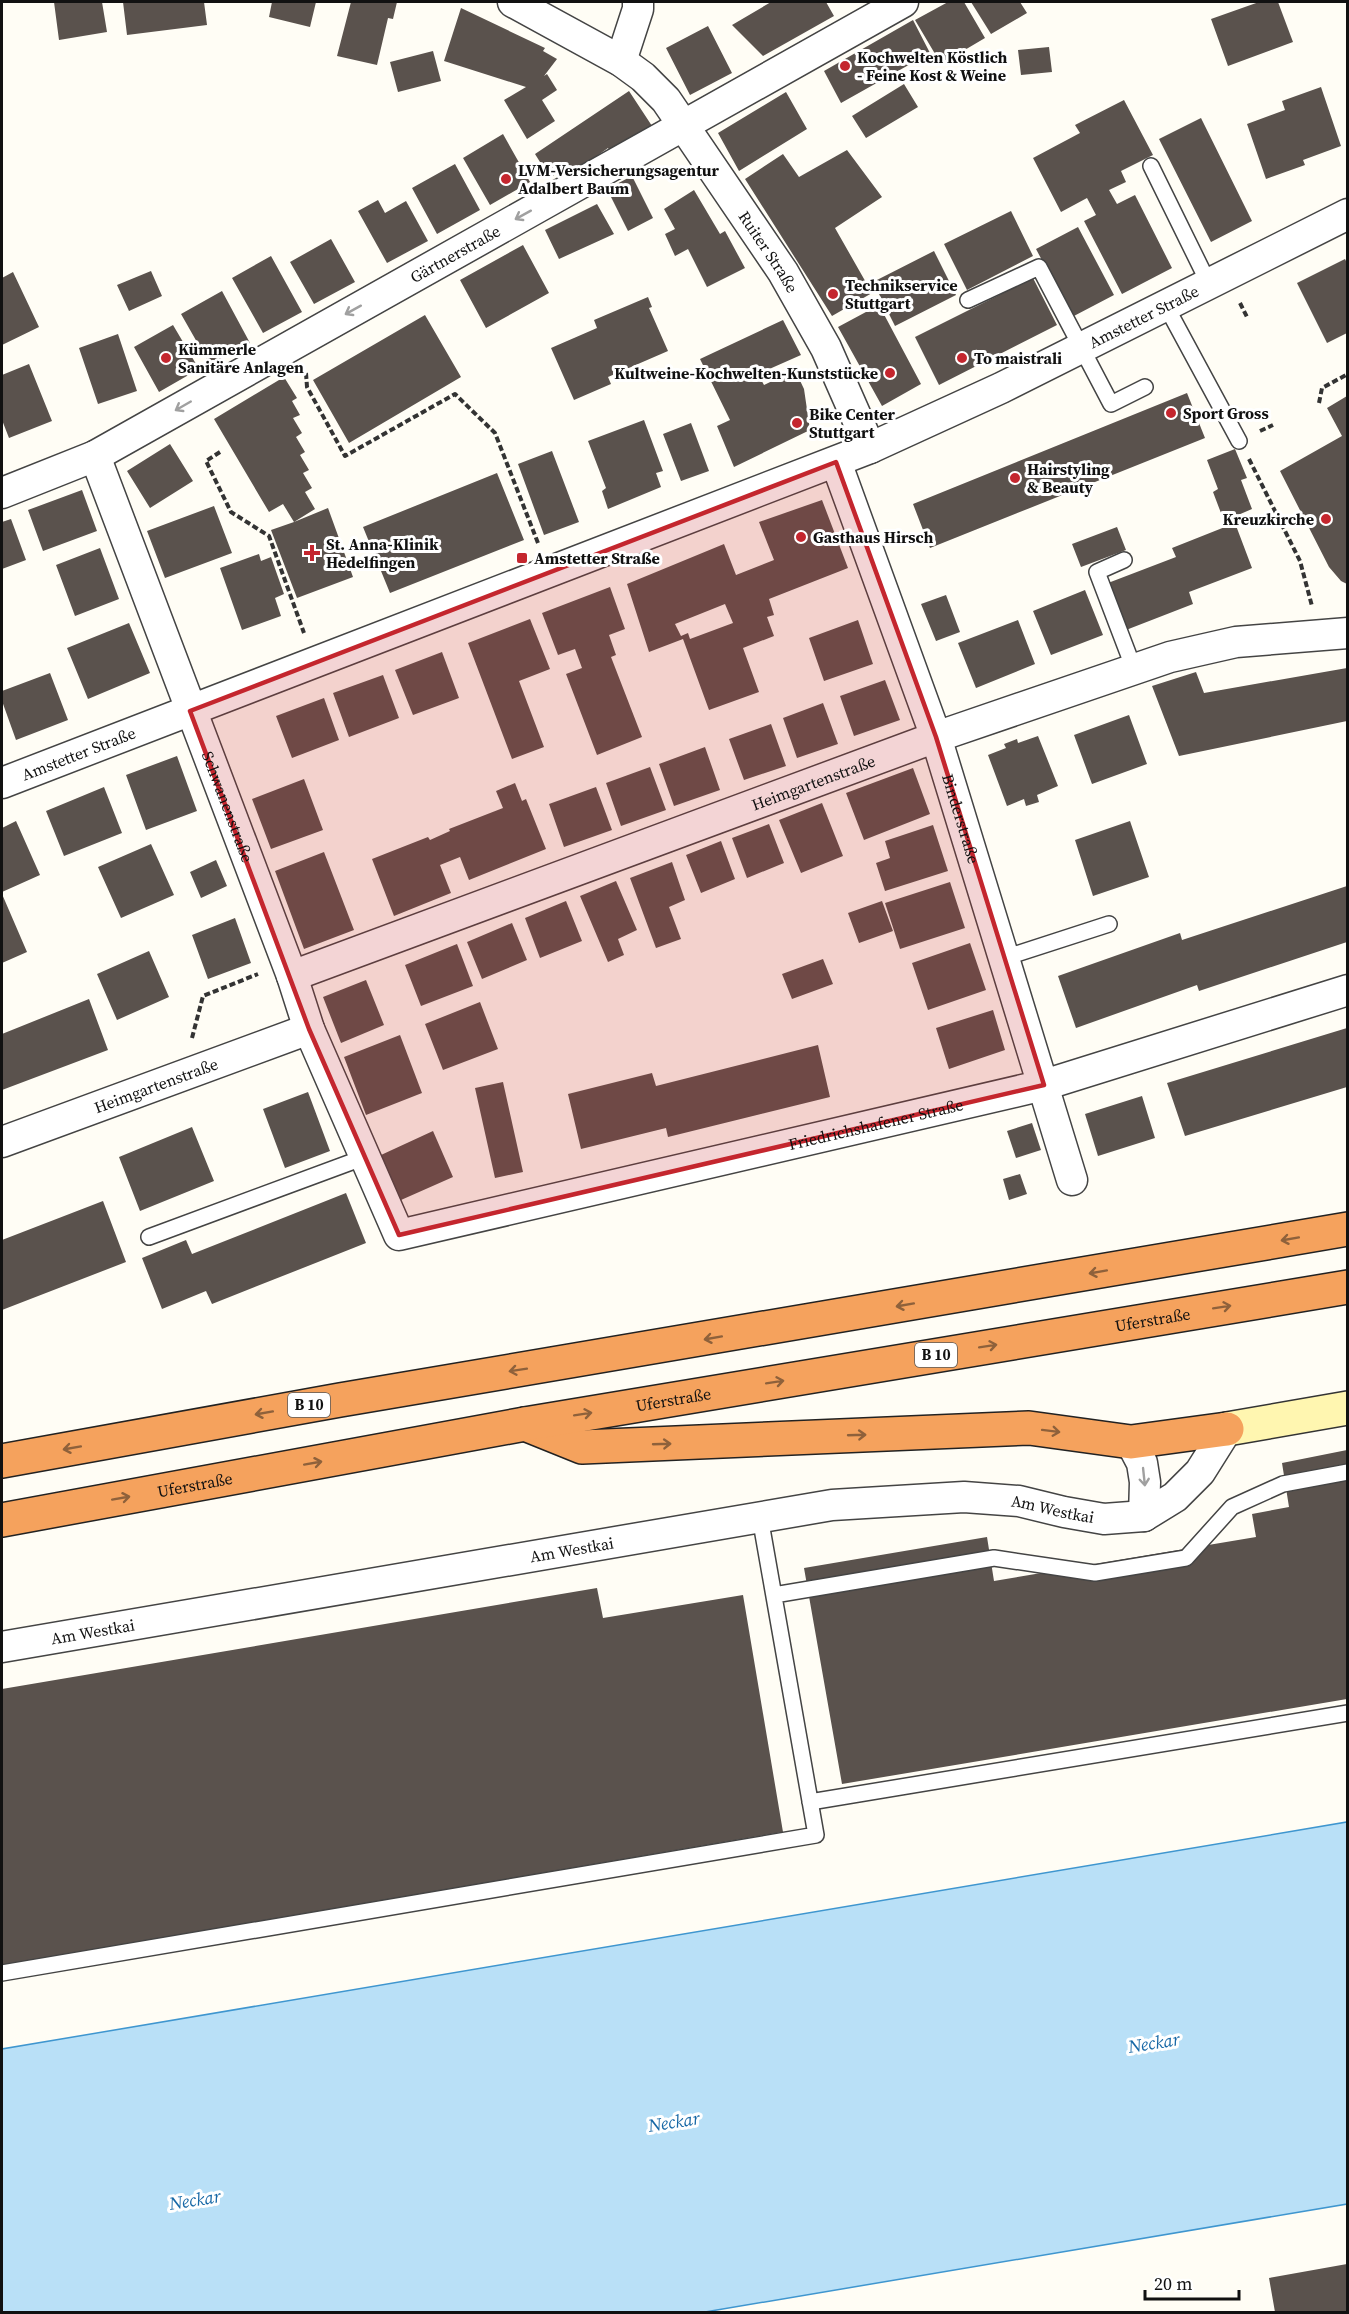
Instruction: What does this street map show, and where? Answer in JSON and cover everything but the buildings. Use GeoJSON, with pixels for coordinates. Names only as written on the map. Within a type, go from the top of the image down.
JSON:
{"type":"FeatureCollection","features":[{"type":"Feature","properties":{"kind":"highway","name":"B 10"},"geometry":{"type":"LineString","coordinates":[[2,1461],[340,1400],[1347,1229]]}},
{"type":"Feature","properties":{"kind":"highway","name":"Uferstraße"},"geometry":{"type":"LineString","coordinates":[[2,1520],[525,1424],[1347,1287]]}},
{"type":"Feature","properties":{"kind":"highway"},"geometry":{"type":"LineString","coordinates":[[525,1424],[582,1447],[1029,1428],[1131,1442],[1227,1429]]}},
{"type":"Feature","properties":{"kind":"main road"},"geometry":{"type":"LineString","coordinates":[[1227,1429],[1347,1408]]}},
{"type":"Feature","properties":{"kind":"street","name":"Ruiter Straße"},"geometry":{"type":"LineString","coordinates":[[513,2],[621,61],[643,77],[666,100],[783,272],[826,348],[870,448]]}},
{"type":"Feature","properties":{"kind":"street"},"geometry":{"type":"LineString","coordinates":[[621,61],[638,9],[638,2]]}},
{"type":"Feature","properties":{"kind":"street","name":"Gärtnerstraße"},"geometry":{"type":"LineString","coordinates":[[2,493],[95,456],[903,2]]}},
{"type":"Feature","properties":{"kind":"street","name":"Amstetter Straße"},"geometry":{"type":"LineString","coordinates":[[2,783],[870,448],[1001,388],[1346,218]]}},
{"type":"Feature","properties":{"kind":"street","name":"Schwanenstraße"},"geometry":{"type":"LineString","coordinates":[[95,456],[289,969],[309,1029],[399,1235]]}},
{"type":"Feature","properties":{"kind":"street","name":"Binderstraße"},"geometry":{"type":"LineString","coordinates":[[836,462],[936,737],[1072,1180]]}},
{"type":"Feature","properties":{"kind":"street","name":"Heimgartenstraße"},"geometry":{"type":"LineString","coordinates":[[289,969],[936,737],[1170,657],[1236,642],[1333,634]]}},
{"type":"Feature","properties":{"kind":"street","name":"Friedrichshafener Straße"},"geometry":{"type":"LineString","coordinates":[[399,1235],[1044,1085],[1347,990]]}},
{"type":"Feature","properties":{"kind":"street","name":"Heimgartenstraße"},"geometry":{"type":"LineString","coordinates":[[2,1142],[309,1029]]}},
{"type":"Feature","properties":{"kind":"street","name":"Am Westkai"},"geometry":{"type":"LineString","coordinates":[[2,1647],[832,1505],[964,1497],[1019,1501],[1104,1519],[1144,1516],[1174,1497],[1200,1472],[1227,1429]]}},
{"type":"Feature","properties":{"kind":"street"},"geometry":{"type":"LineString","coordinates":[[1131,1442],[1142,1463],[1145,1482],[1144,1516]]}},
{"type":"Feature","properties":{"kind":"lane"},"geometry":{"type":"LineString","coordinates":[[1151,166],[1209,284]]}},
{"type":"Feature","properties":{"kind":"lane"},"geometry":{"type":"LineString","coordinates":[[968,300],[1039,267],[1111,404],[1145,387]]}},
{"type":"Feature","properties":{"kind":"lane"},"geometry":{"type":"LineString","coordinates":[[1166,306],[1239,441]]}},
{"type":"Feature","properties":{"kind":"lane"},"geometry":{"type":"LineString","coordinates":[[1124,560],[1097,572],[1134,669]]}},
{"type":"Feature","properties":{"kind":"lane"},"geometry":{"type":"LineString","coordinates":[[1004,958],[1109,924]]}},
{"type":"Feature","properties":{"kind":"lane"},"geometry":{"type":"LineString","coordinates":[[149,1237],[365,1157]]}},
{"type":"Feature","properties":{"kind":"lane"},"geometry":{"type":"LineString","coordinates":[[774,1595],[994,1558],[1095,1574],[1186,1558],[1232,1508],[1283,1484],[1347,1472]]}},
{"type":"Feature","properties":{"kind":"lane"},"geometry":{"type":"LineString","coordinates":[[2,1973],[816,1835],[760,1516]]}},
{"type":"Feature","properties":{"kind":"lane"},"geometry":{"type":"LineString","coordinates":[[810,1802],[1347,1713]]}},
{"type":"Feature","properties":{"kind":"path"},"geometry":{"type":"LineString","coordinates":[[1240,303],[1248,319]]}},
{"type":"Feature","properties":{"kind":"path"},"geometry":{"type":"LineString","coordinates":[[303,338],[307,387],[345,456],[455,394],[495,433],[549,572]]}},
{"type":"Feature","properties":{"kind":"path"},"geometry":{"type":"LineString","coordinates":[[1319,403],[1322,388],[1347,374]]}},
{"type":"Feature","properties":{"kind":"path"},"geometry":{"type":"LineString","coordinates":[[1239,441],[1300,561],[1333,634]]}},
{"type":"Feature","properties":{"kind":"path"},"geometry":{"type":"LineString","coordinates":[[220,452],[206,461],[231,512],[269,536],[315,663]]}},
{"type":"Feature","properties":{"kind":"path"},"geometry":{"type":"LineString","coordinates":[[182,1076],[203,996],[289,969]]}},
{"type":"Feature","properties":{"kind":"highlighted area"},"geometry":{"type":"Polygon","coordinates":[[[836,462],[936,737],[1044,1085],[399,1235],[309,1029],[190,711],[836,462]]]}},
{"type":"Feature","properties":{"kind":"water","name":"Neckar"},"geometry":{"type":"Polygon","coordinates":[[[1347,1822],[1347,2204],[705,2312],[2,2312],[2,2049],[1347,1822]]]}},
{"type":"Feature","properties":{"kind":"place","name":"Kochwelten Köstlich - Feine Kost & Weine"},"geometry":{"type":"Point","coordinates":[845,66]}},
{"type":"Feature","properties":{"kind":"place","name":"LVM-Versicherungsagentur Adalbert Baum"},"geometry":{"type":"Point","coordinates":[506,179]}},
{"type":"Feature","properties":{"kind":"place","name":"Technikservice Stuttgart"},"geometry":{"type":"Point","coordinates":[833,294]}},
{"type":"Feature","properties":{"kind":"place","name":"Kümmerle Sanitäre Anlagen"},"geometry":{"type":"Point","coordinates":[166,358]}},
{"type":"Feature","properties":{"kind":"place","name":"To maistrali"},"geometry":{"type":"Point","coordinates":[962,358]}},
{"type":"Feature","properties":{"kind":"place","name":"Kultweine-Kochwelten-Kunststücke"},"geometry":{"type":"Point","coordinates":[890,373]}},
{"type":"Feature","properties":{"kind":"place","name":"Sport Gross"},"geometry":{"type":"Point","coordinates":[1171,413]}},
{"type":"Feature","properties":{"kind":"place","name":"Bike Center Stuttgart"},"geometry":{"type":"Point","coordinates":[797,423]}},
{"type":"Feature","properties":{"kind":"place","name":"Hairstyling & Beauty"},"geometry":{"type":"Point","coordinates":[1015,478]}},
{"type":"Feature","properties":{"kind":"place","name":"Kreuzkirche"},"geometry":{"type":"Point","coordinates":[1326,519]}},
{"type":"Feature","properties":{"kind":"place","name":"Gasthaus Hirsch"},"geometry":{"type":"Point","coordinates":[801,537]}},
{"type":"Feature","properties":{"kind":"place","name":"St. Anna-Klinik Hedelfingen"},"geometry":{"type":"Point","coordinates":[312,553]}},
{"type":"Feature","properties":{"kind":"place","name":"Amstetter Straße"},"geometry":{"type":"Point","coordinates":[522,558]}}]}
